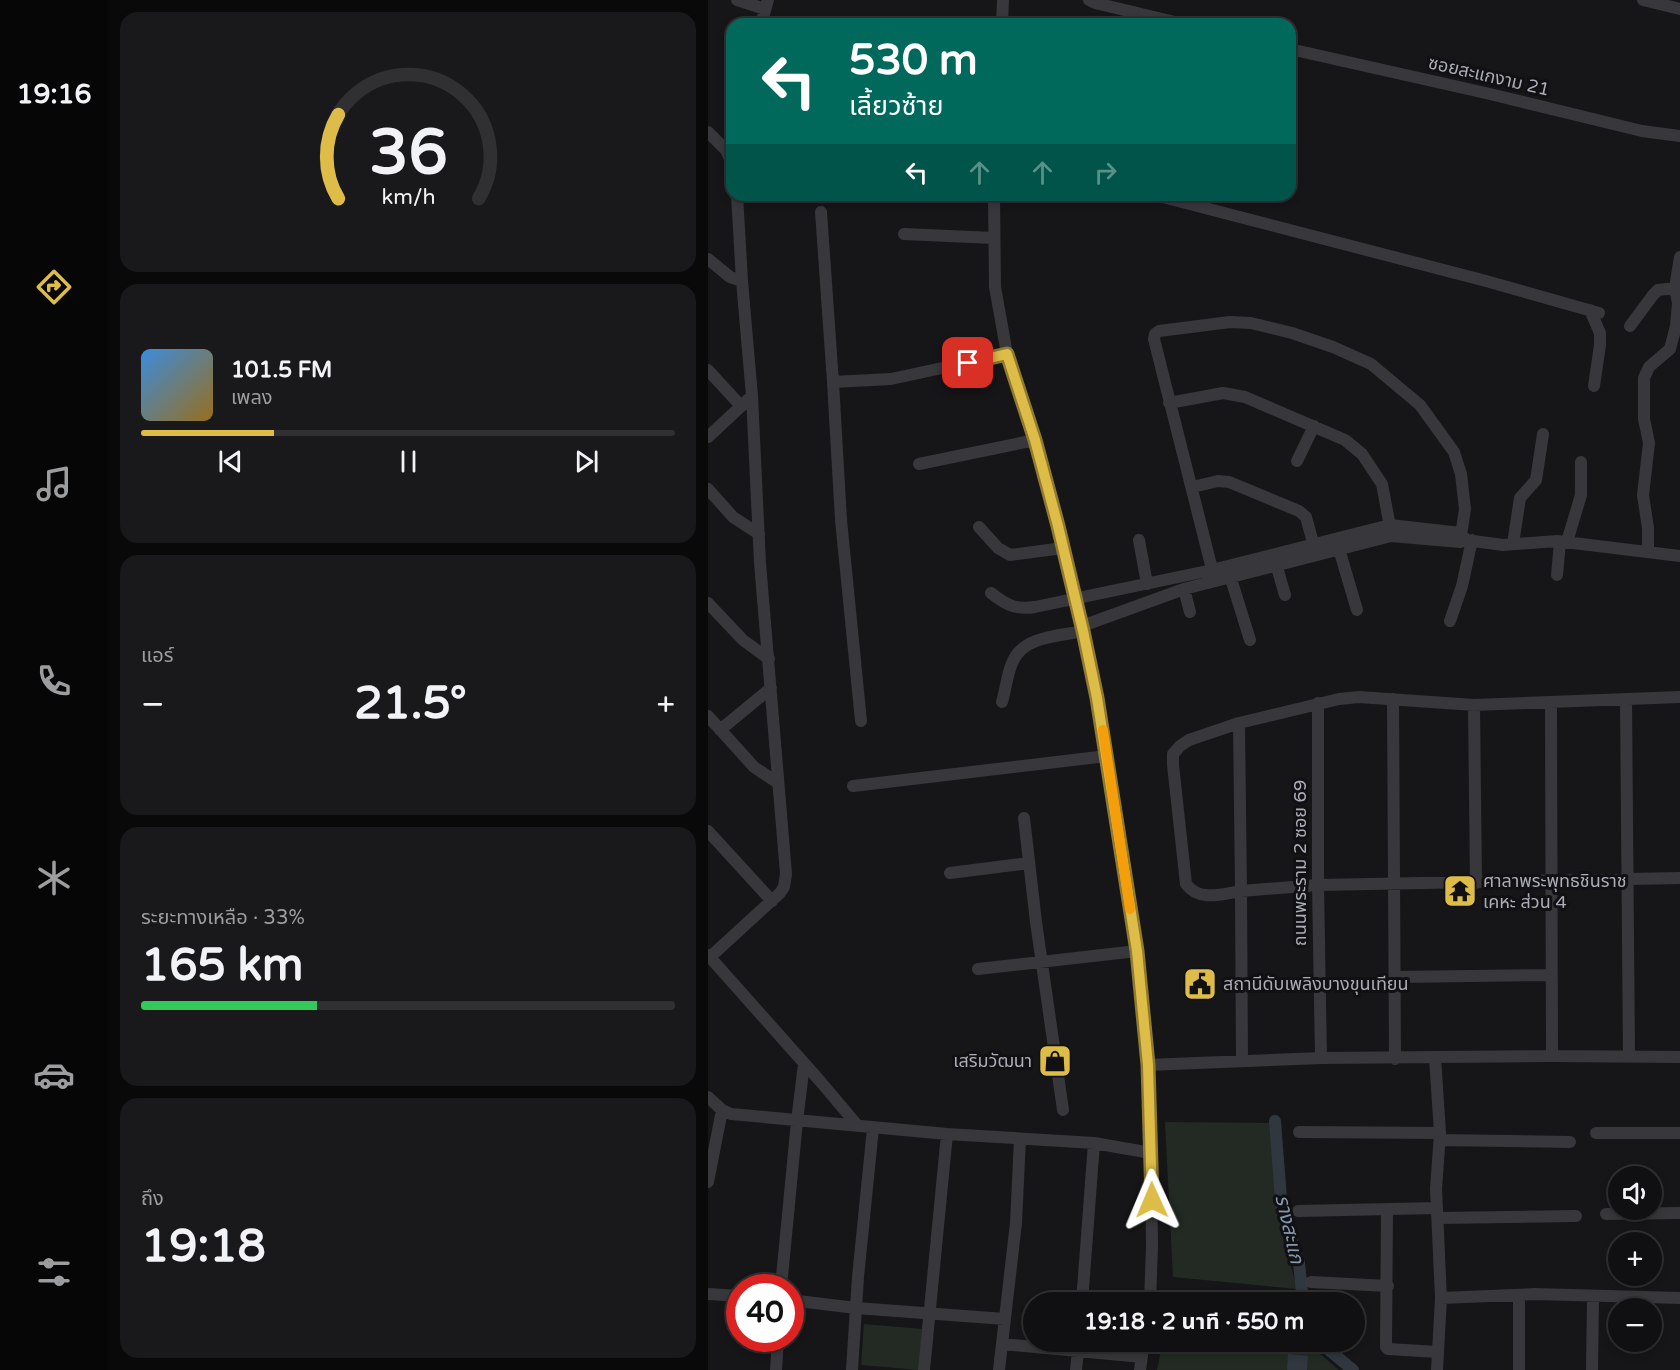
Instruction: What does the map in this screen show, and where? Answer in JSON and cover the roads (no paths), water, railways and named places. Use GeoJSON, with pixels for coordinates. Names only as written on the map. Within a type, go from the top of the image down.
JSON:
{"type":"FeatureCollection","features":[{"type":"Feature","properties":{"kind":"street"},"geometry":{"type":"LineString","coordinates":[[736,0],[767,4]]}},
{"type":"Feature","properties":{"kind":"street"},"geometry":{"type":"LineString","coordinates":[[1002,18],[1004,0]]}},
{"type":"Feature","properties":{"kind":"street"},"geometry":{"type":"LineString","coordinates":[[1089,0],[1158,18]]}},
{"type":"Feature","properties":{"kind":"street"},"geometry":{"type":"LineString","coordinates":[[1643,0],[1680,9]]}},
{"type":"Feature","properties":{"kind":"street","name":"ซอยสะแกงาม 21"},"geometry":{"type":"LineString","coordinates":[[1296,51],[1642,130],[1680,136]]}},
{"type":"Feature","properties":{"kind":"street"},"geometry":{"type":"LineString","coordinates":[[708,132],[726,150]]}},
{"type":"Feature","properties":{"kind":"street"},"geometry":{"type":"LineString","coordinates":[[737,201],[752,396],[759,534],[786,874],[784,887],[772,901],[709,956],[858,1126]]}},
{"type":"Feature","properties":{"kind":"street"},"geometry":{"type":"LineString","coordinates":[[993,201],[995,287],[1007,354],[1035,440],[1083,628],[1107,756],[1137,951],[1148,1065],[1152,1247],[1150,1292]]}},
{"type":"Feature","properties":{"kind":"street"},"geometry":{"type":"LineString","coordinates":[[1178,201],[1486,281],[1595,312],[1600,345],[1594,386]]}},
{"type":"Feature","properties":{"kind":"street"},"geometry":{"type":"LineString","coordinates":[[821,212],[841,520],[861,721]]}},
{"type":"Feature","properties":{"kind":"street"},"geometry":{"type":"LineString","coordinates":[[904,234],[993,238]]}},
{"type":"Feature","properties":{"kind":"street"},"geometry":{"type":"LineString","coordinates":[[1648,551],[1648,528],[1643,495],[1649,443],[1644,419],[1644,378],[1649,367],[1670,349],[1676,326],[1678,303],[1675,288],[1680,257]]}},
{"type":"Feature","properties":{"kind":"street"},"geometry":{"type":"LineString","coordinates":[[708,259],[730,278],[742,281]]}},
{"type":"Feature","properties":{"kind":"street"},"geometry":{"type":"LineString","coordinates":[[1630,326],[1658,290],[1675,288]]}},
{"type":"Feature","properties":{"kind":"street"},"geometry":{"type":"LineString","coordinates":[[1213,575],[1154,339],[1155,334],[1159,331],[1230,322],[1251,324],[1292,333],[1371,364],[1420,405],[1454,452],[1461,474],[1466,509],[1462,586],[1450,621]]}},
{"type":"Feature","properties":{"kind":"street"},"geometry":{"type":"LineString","coordinates":[[833,382],[891,379],[1007,354]]}},
{"type":"Feature","properties":{"kind":"street"},"geometry":{"type":"LineString","coordinates":[[708,370],[741,406]]}},
{"type":"Feature","properties":{"kind":"street"},"geometry":{"type":"LineString","coordinates":[[1169,403],[1223,393],[1245,397],[1345,440],[1362,454],[1382,484],[1391,530]]}},
{"type":"Feature","properties":{"kind":"street"},"geometry":{"type":"LineString","coordinates":[[708,437],[752,396]]}},
{"type":"Feature","properties":{"kind":"street"},"geometry":{"type":"LineString","coordinates":[[1298,461],[1314,426]]}},
{"type":"Feature","properties":{"kind":"street"},"geometry":{"type":"LineString","coordinates":[[1513,544],[1520,498],[1536,480],[1543,434]]}},
{"type":"Feature","properties":{"kind":"street"},"geometry":{"type":"LineString","coordinates":[[919,464],[1035,440]]}},
{"type":"Feature","properties":{"kind":"street"},"geometry":{"type":"LineString","coordinates":[[1557,575],[1564,542],[1581,495],[1581,462]]}},
{"type":"Feature","properties":{"kind":"street"},"geometry":{"type":"LineString","coordinates":[[1192,487],[1218,481],[1229,482],[1295,508],[1306,517],[1315,548]]}},
{"type":"Feature","properties":{"kind":"street"},"geometry":{"type":"LineString","coordinates":[[708,489],[733,517],[759,534]]}},
{"type":"Feature","properties":{"kind":"street"},"geometry":{"type":"LineString","coordinates":[[979,527],[998,548],[1010,555],[1063,548]]}},
{"type":"Feature","properties":{"kind":"street"},"geometry":{"type":"LineString","coordinates":[[991,593],[1004,603],[1024,609],[1147,584],[1213,575],[1391,530],[1503,545],[1564,542],[1680,556]]}},
{"type":"Feature","properties":{"kind":"street"},"geometry":{"type":"LineString","coordinates":[[1228,571],[1276,564],[1315,548],[1339,549],[1391,530]]}},
{"type":"Feature","properties":{"kind":"street"},"geometry":{"type":"LineString","coordinates":[[1139,540],[1147,584]]}},
{"type":"Feature","properties":{"kind":"street"},"geometry":{"type":"LineString","coordinates":[[1339,549],[1357,610]]}},
{"type":"Feature","properties":{"kind":"street"},"geometry":{"type":"LineString","coordinates":[[1276,564],[1285,596]]}},
{"type":"Feature","properties":{"kind":"street"},"geometry":{"type":"LineString","coordinates":[[1228,571],[1250,640]]}},
{"type":"Feature","properties":{"kind":"street"},"geometry":{"type":"LineString","coordinates":[[1002,702],[1012,662],[1023,649],[1035,641],[1083,628],[1184,590],[1213,575]]}},
{"type":"Feature","properties":{"kind":"street"},"geometry":{"type":"LineString","coordinates":[[1184,590],[1190,612]]}},
{"type":"Feature","properties":{"kind":"street"},"geometry":{"type":"LineString","coordinates":[[708,603],[743,640],[769,659]]}},
{"type":"Feature","properties":{"kind":"street"},"geometry":{"type":"LineString","coordinates":[[720,730],[771,688]]}},
{"type":"Feature","properties":{"kind":"street"},"geometry":{"type":"LineString","coordinates":[[1680,697],[1474,705],[1359,697],[1318,703],[1239,723],[1189,740],[1173,754],[1186,885],[1198,895],[1318,885],[1680,878]]}},
{"type":"Feature","properties":{"kind":"street"},"geometry":{"type":"LineString","coordinates":[[1393,699],[1395,1059]]}},
{"type":"Feature","properties":{"kind":"street"},"geometry":{"type":"LineString","coordinates":[[1626,699],[1629,1057]]}},
{"type":"Feature","properties":{"kind":"street","name":"ถนนพระราม 2 ซอย 69"},"geometry":{"type":"LineString","coordinates":[[1318,703],[1321,1058]]}},
{"type":"Feature","properties":{"kind":"street"},"geometry":{"type":"LineString","coordinates":[[1551,703],[1552,1056]]}},
{"type":"Feature","properties":{"kind":"street"},"geometry":{"type":"LineString","coordinates":[[1474,705],[1476,883]]}},
{"type":"Feature","properties":{"kind":"street"},"geometry":{"type":"LineString","coordinates":[[708,716],[754,767],[778,783]]}},
{"type":"Feature","properties":{"kind":"street"},"geometry":{"type":"LineString","coordinates":[[1239,723],[1242,1061]]}},
{"type":"Feature","properties":{"kind":"street"},"geometry":{"type":"LineString","coordinates":[[853,786],[1107,756]]}},
{"type":"Feature","properties":{"kind":"street"},"geometry":{"type":"LineString","coordinates":[[1024,818],[1041,961],[1063,1110]]}},
{"type":"Feature","properties":{"kind":"street"},"geometry":{"type":"LineString","coordinates":[[708,831],[772,901]]}},
{"type":"Feature","properties":{"kind":"street"},"geometry":{"type":"LineString","coordinates":[[950,873],[1029,863]]}},
{"type":"Feature","properties":{"kind":"street"},"geometry":{"type":"LineString","coordinates":[[978,969],[1137,951]]}},
{"type":"Feature","properties":{"kind":"street"},"geometry":{"type":"LineString","coordinates":[[1396,977],[1551,975]]}},
{"type":"Feature","properties":{"kind":"street"},"geometry":{"type":"LineString","coordinates":[[1148,1065],[1321,1058],[1680,1057]]}},
{"type":"Feature","properties":{"kind":"street"},"geometry":{"type":"LineString","coordinates":[[1436,1058],[1440,1136],[1438,1213],[1441,1298],[1437,1370]]}},
{"type":"Feature","properties":{"kind":"street"},"geometry":{"type":"LineString","coordinates":[[782,1274],[796,1120],[804,1064]]}},
{"type":"Feature","properties":{"kind":"street"},"geometry":{"type":"LineString","coordinates":[[708,1096],[722,1110],[731,1114],[947,1134],[1094,1143],[1151,1153]]}},
{"type":"Feature","properties":{"kind":"street"},"geometry":{"type":"LineString","coordinates":[[708,1182],[718,1120],[722,1110]]}},
{"type":"Feature","properties":{"kind":"street"},"geometry":{"type":"LineString","coordinates":[[852,1370],[873,1128]]}},
{"type":"Feature","properties":{"kind":"street"},"geometry":{"type":"LineString","coordinates":[[1299,1132],[1570,1142]]}},
{"type":"Feature","properties":{"kind":"street"},"geometry":{"type":"LineString","coordinates":[[1596,1133],[1680,1133]]}},
{"type":"Feature","properties":{"kind":"street"},"geometry":{"type":"LineString","coordinates":[[924,1370],[947,1134]]}},
{"type":"Feature","properties":{"kind":"street"},"geometry":{"type":"LineString","coordinates":[[999,1370],[1016,1223],[1020,1139]]}},
{"type":"Feature","properties":{"kind":"street"},"geometry":{"type":"LineString","coordinates":[[1083,1292],[1094,1143]]}},
{"type":"Feature","properties":{"kind":"street"},"geometry":{"type":"LineString","coordinates":[[1387,1210],[1388,1349],[1438,1352]]}},
{"type":"Feature","properties":{"kind":"street"},"geometry":{"type":"LineString","coordinates":[[1298,1211],[1387,1210],[1576,1216]]}},
{"type":"Feature","properties":{"kind":"street"},"geometry":{"type":"LineString","coordinates":[[1606,1214],[1680,1213]]}},
{"type":"Feature","properties":{"kind":"street"},"geometry":{"type":"LineString","coordinates":[[1311,1282],[1388,1286]]}},
{"type":"Feature","properties":{"kind":"street"},"geometry":{"type":"LineString","coordinates":[[708,1294],[726,1295]]}},
{"type":"Feature","properties":{"kind":"street"},"geometry":{"type":"LineString","coordinates":[[1441,1298],[1519,1295],[1680,1298]]}},
{"type":"Feature","properties":{"kind":"street"},"geometry":{"type":"LineString","coordinates":[[1519,1295],[1519,1370]]}},
{"type":"Feature","properties":{"kind":"street"},"geometry":{"type":"LineString","coordinates":[[1593,1297],[1593,1370]]}},
{"type":"Feature","properties":{"kind":"street"},"geometry":{"type":"LineString","coordinates":[[804,1302],[856,1308],[1005,1319]]}},
{"type":"Feature","properties":{"kind":"street"},"geometry":{"type":"LineString","coordinates":[[1002,1344],[1023,1345]]}},
{"type":"Feature","properties":{"kind":"street"},"geometry":{"type":"LineString","coordinates":[[776,1370],[777,1352]]}},
{"type":"Feature","properties":{"kind":"street"},"geometry":{"type":"LineString","coordinates":[[1076,1370],[1078,1352]]}},
{"type":"Feature","properties":{"kind":"street"},"geometry":{"type":"LineString","coordinates":[[1113,1352],[1142,1357]]}},
{"type":"Feature","properties":{"kind":"street"},"geometry":{"type":"LineString","coordinates":[[1140,1370],[1143,1352]]}},
{"type":"Feature","properties":{"kind":"waterway","name":"รางสะแก"},"geometry":{"type":"LineString","coordinates":[[1275,1121],[1282,1212],[1299,1263],[1302,1292]]}},
{"type":"Feature","properties":{"kind":"waterway","name":"รางสะแก"},"geometry":{"type":"LineString","coordinates":[[1331,1352],[1353,1370]]}},
{"type":"Feature","properties":{"kind":"place","name":"ศาลาพระพุทธชินราช เคหะ ส่วน 4"},"geometry":{"type":"Point","coordinates":[1460,891]}},
{"type":"Feature","properties":{"kind":"place","name":"สถานีดับเพลิงบางขุนเทียน"},"geometry":{"type":"Point","coordinates":[1200,984]}},
{"type":"Feature","properties":{"kind":"place","name":"เสริมวัฒนา"},"geometry":{"type":"Point","coordinates":[1055,1061]}}]}
